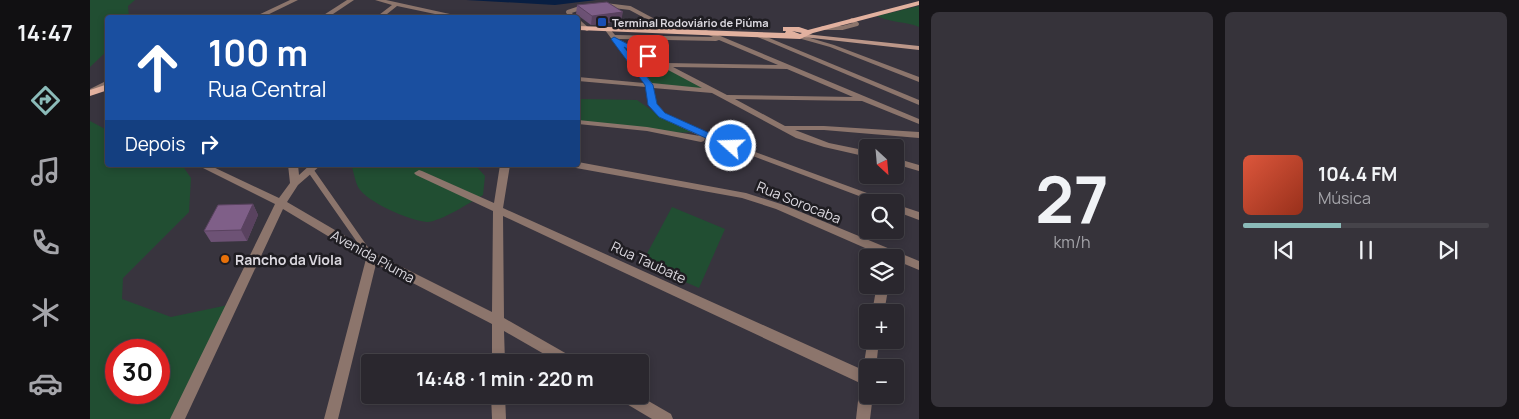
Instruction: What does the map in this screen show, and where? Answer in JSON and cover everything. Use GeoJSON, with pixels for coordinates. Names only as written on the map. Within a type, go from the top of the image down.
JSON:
{"type":"FeatureCollection","features":[{"type":"Feature","properties":{"kind":"main road"},"geometry":{"type":"LineString","coordinates":[[800,33],[919,3]]}},
{"type":"Feature","properties":{"kind":"main road"},"geometry":{"type":"LineString","coordinates":[[580,28],[704,31],[724,35],[800,33],[834,24]]}},
{"type":"Feature","properties":{"kind":"main road"},"geometry":{"type":"LineString","coordinates":[[724,35],[800,33],[831,39],[919,48]]}},
{"type":"Feature","properties":{"kind":"main road"},"geometry":{"type":"LineString","coordinates":[[90,92],[105,88]]}},
{"type":"Feature","properties":{"kind":"street"},"geometry":{"type":"LineString","coordinates":[[262,15],[295,0]]}},
{"type":"Feature","properties":{"kind":"street"},"geometry":{"type":"LineString","coordinates":[[327,15],[351,0]]}},
{"type":"Feature","properties":{"kind":"street"},"geometry":{"type":"LineString","coordinates":[[378,0],[450,15]]}},
{"type":"Feature","properties":{"kind":"street"},"geometry":{"type":"LineString","coordinates":[[382,15],[396,4]]}},
{"type":"Feature","properties":{"kind":"street"},"geometry":{"type":"LineString","coordinates":[[607,29],[649,85],[652,105],[662,115],[717,141],[861,194]]}},
{"type":"Feature","properties":{"kind":"street"},"geometry":{"type":"LineString","coordinates":[[800,33],[919,80]]}},
{"type":"Feature","properties":{"kind":"street"},"geometry":{"type":"LineString","coordinates":[[756,34],[919,103]]}},
{"type":"Feature","properties":{"kind":"street"},"geometry":{"type":"LineString","coordinates":[[614,38],[724,35],[792,68],[919,122]]}},
{"type":"Feature","properties":{"kind":"street"},"geometry":{"type":"LineString","coordinates":[[614,38],[784,128],[810,140],[859,152]]}},
{"type":"Feature","properties":{"kind":"street"},"geometry":{"type":"LineString","coordinates":[[664,64],[792,68]]}},
{"type":"Feature","properties":{"kind":"street"},"geometry":{"type":"LineString","coordinates":[[580,79],[717,92]]}},
{"type":"Feature","properties":{"kind":"street"},"geometry":{"type":"LineString","coordinates":[[90,92],[105,84]]}},
{"type":"Feature","properties":{"kind":"street"},"geometry":{"type":"LineString","coordinates":[[727,97],[864,99]]}},
{"type":"Feature","properties":{"kind":"street"},"geometry":{"type":"LineString","coordinates":[[580,122],[648,129],[717,141]]}},
{"type":"Feature","properties":{"kind":"street"},"geometry":{"type":"LineString","coordinates":[[784,128],[824,128],[919,135]]}},
{"type":"Feature","properties":{"kind":"street"},"geometry":{"type":"LineString","coordinates":[[904,164],[919,168]]}},
{"type":"Feature","properties":{"kind":"street","name":"Rua Sorocaba"},"geometry":{"type":"LineString","coordinates":[[580,166],[742,195],[780,207],[873,249]]}},
{"type":"Feature","properties":{"kind":"street","name":"Avenida Piuma"},"geometry":{"type":"LineString","coordinates":[[206,167],[281,202],[372,257],[498,321],[555,354]]}},
{"type":"Feature","properties":{"kind":"street"},"geometry":{"type":"LineString","coordinates":[[294,167],[295,183]]}},
{"type":"Feature","properties":{"kind":"street"},"geometry":{"type":"LineString","coordinates":[[498,354],[498,209],[505,167]]}},
{"type":"Feature","properties":{"kind":"street"},"geometry":{"type":"LineString","coordinates":[[177,419],[281,202],[295,183],[313,168]]}},
{"type":"Feature","properties":{"kind":"street","name":"Rua Taubate"},"geometry":{"type":"LineString","coordinates":[[419,173],[859,370]]}},
{"type":"Feature","properties":{"kind":"street"},"geometry":{"type":"LineString","coordinates":[[904,210],[919,216]]}},
{"type":"Feature","properties":{"kind":"street"},"geometry":{"type":"LineString","coordinates":[[331,419],[372,257]]}},
{"type":"Feature","properties":{"kind":"street","name":"Rua Sorocaba"},"geometry":{"type":"LineString","coordinates":[[904,261],[919,266]]}},
{"type":"Feature","properties":{"kind":"street"},"geometry":{"type":"LineString","coordinates":[[498,404],[499,419]]}},
{"type":"Feature","properties":{"kind":"street"},"geometry":{"type":"LineString","coordinates":[[639,404],[659,417]]}},
{"type":"Feature","properties":{"kind":"street"},"geometry":{"type":"LineString","coordinates":[[862,419],[864,404]]}},
{"type":"Feature","properties":{"kind":"lane"},"geometry":{"type":"LineString","coordinates":[[570,15],[568,13],[570,10],[590,6]]}},
{"type":"Feature","properties":{"kind":"lane"},"geometry":{"type":"LineString","coordinates":[[597,6],[630,8],[673,31]]}},
{"type":"Feature","properties":{"kind":"lane"},"geometry":{"type":"LineString","coordinates":[[822,28],[842,28],[857,24],[852,20]]}},
{"type":"Feature","properties":{"kind":"lane"},"geometry":{"type":"LineString","coordinates":[[580,23],[587,29]]}},
{"type":"Feature","properties":{"kind":"lane"},"geometry":{"type":"LineString","coordinates":[[313,168],[372,257]]}},
{"type":"Feature","properties":{"kind":"green space"},"geometry":{"type":"Polygon","coordinates":[[[90,0],[135,0],[128,6],[129,15],[105,15],[105,53],[90,67],[90,0]]]}},
{"type":"Feature","properties":{"kind":"green space"},"geometry":{"type":"Polygon","coordinates":[[[919,6],[919,27],[877,16],[919,6]]]}},
{"type":"Feature","properties":{"kind":"green space"},"geometry":{"type":"Polygon","coordinates":[[[610,38],[715,91],[646,84],[610,38]]]}},
{"type":"Feature","properties":{"kind":"green space"},"geometry":{"type":"Polygon","coordinates":[[[580,99],[637,100],[664,119],[695,132],[671,133],[580,122],[580,99]]]}},
{"type":"Feature","properties":{"kind":"green space"},"geometry":{"type":"Polygon","coordinates":[[[90,121],[105,129],[105,167],[183,167],[191,178],[189,212],[123,278],[122,299],[171,317],[233,304],[182,419],[90,419],[90,121]]]}},
{"type":"Feature","properties":{"kind":"green space"},"geometry":{"type":"Polygon","coordinates":[[[352,167],[477,167],[485,176],[483,195],[440,219],[427,222],[390,210],[370,199],[357,185],[352,167]]]}},
{"type":"Feature","properties":{"kind":"green space"},"geometry":{"type":"Polygon","coordinates":[[[672,207],[725,229],[699,288],[642,263],[672,207]]]}},
{"type":"Feature","properties":{"kind":"water"},"geometry":{"type":"Polygon","coordinates":[[[466,0],[596,0],[555,5],[466,0]]]}},
{"type":"Feature","properties":{"kind":"building"},"geometry":{"type":"Polygon","coordinates":[[[607,2],[623,12],[592,16],[577,5],[607,2]]]}},
{"type":"Feature","properties":{"kind":"building"},"geometry":{"type":"Polygon","coordinates":[[[253,204],[241,230],[204,231],[218,205],[253,204]]]}},
{"type":"Feature","properties":{"kind":"place","name":"Terminal Rodoviário de Piúma"},"geometry":{"type":"Point","coordinates":[602,22]}},
{"type":"Feature","properties":{"kind":"place","name":"Rancho da Viola"},"geometry":{"type":"Point","coordinates":[225,259]}},
{"type":"Feature","properties":{"kind":"route"},"geometry":{"type":"LineString","coordinates":[[648,56],[614,39],[649,85],[652,105],[656,110],[676,123],[731,146]]}}]}
